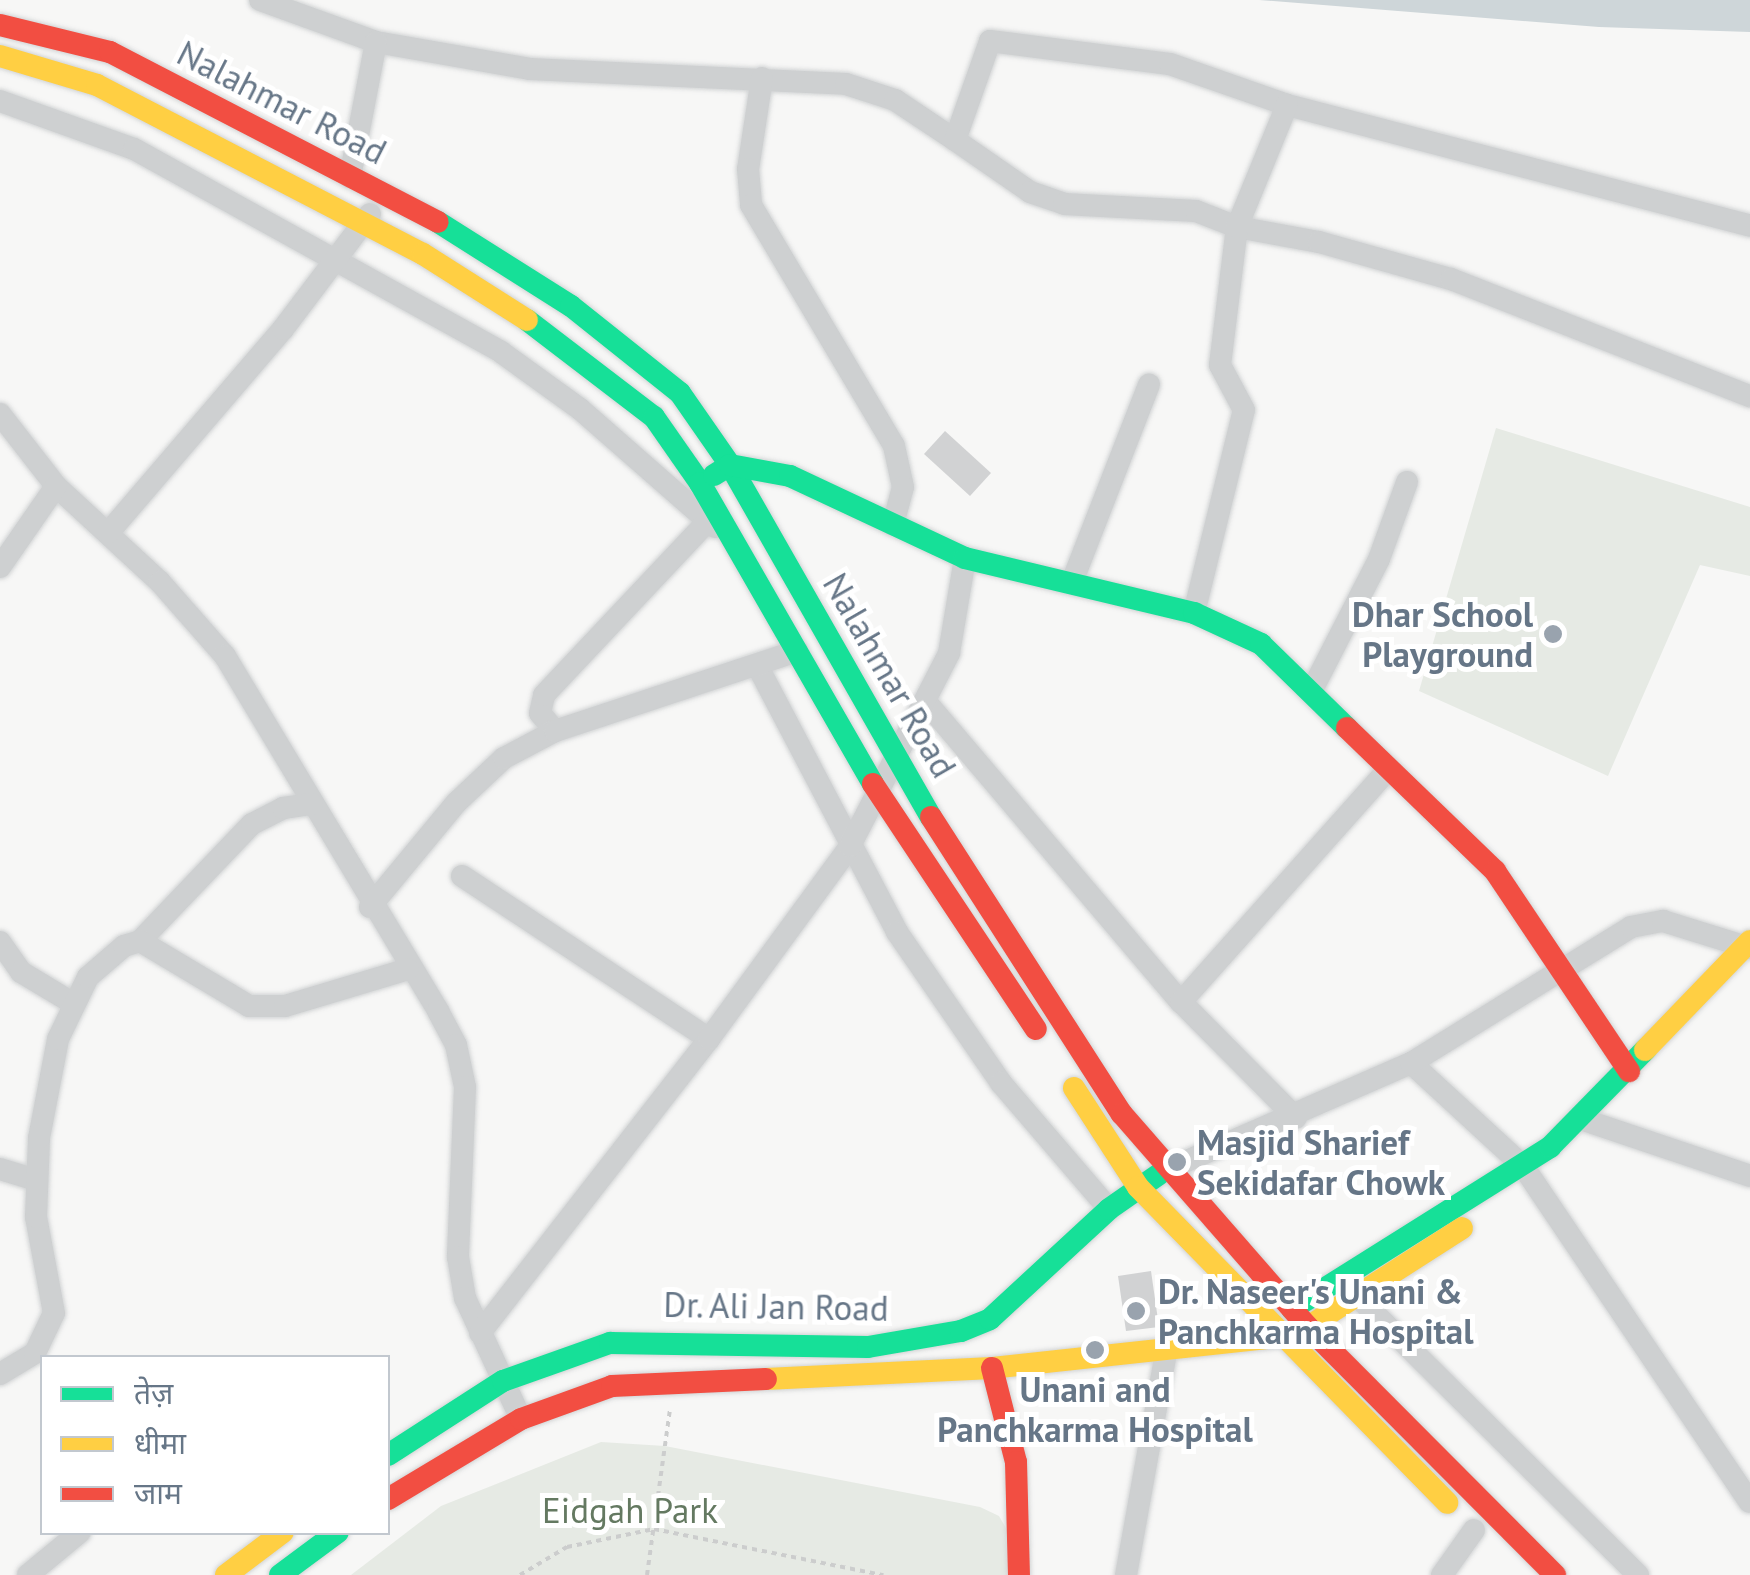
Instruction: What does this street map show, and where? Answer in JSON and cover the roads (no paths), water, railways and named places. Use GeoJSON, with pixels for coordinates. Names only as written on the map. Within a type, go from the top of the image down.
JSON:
{"type":"FeatureCollection","features":[{"type":"Feature","properties":{"kind":"main road","name":"Nalahmar Road"},"geometry":{"type":"LineString","coordinates":[[0,24],[110,52],[386,195],[571,306],[680,393],[730,465],[896,764],[1122,1114],[1166,1170],[1308,1327],[1555,1575]]}},
{"type":"Feature","properties":{"kind":"main road","name":"Nalahmar Road"},"geometry":{"type":"LineString","coordinates":[[0,56],[97,85],[362,223],[550,334],[654,417],[700,483],[879,794],[1138,1188],[1279,1337],[1520,1575]]}},
{"type":"Feature","properties":{"kind":"main road"},"geometry":{"type":"LineString","coordinates":[[700,483],[730,465],[790,476],[965,558],[1194,613],[1261,644],[1494,872],[1568,972],[1629,1072]]}},
{"type":"Feature","properties":{"kind":"main road"},"geometry":{"type":"LineString","coordinates":[[1590,1125],[1629,1072],[1749,949]]}},
{"type":"Feature","properties":{"kind":"main road"},"geometry":{"type":"LineString","coordinates":[[1308,1327],[1357,1296],[1590,1125],[1749,949]]}},
{"type":"Feature","properties":{"kind":"main road"},"geometry":{"type":"LineString","coordinates":[[1138,1188],[1166,1170]]}},
{"type":"Feature","properties":{"kind":"main road"},"geometry":{"type":"LineString","coordinates":[[1292,1308],[1528,1173]]}},
{"type":"Feature","properties":{"kind":"main road","name":"Dr. Ali Jan Road"},"geometry":{"type":"LineString","coordinates":[[390,1454],[503,1381],[570,1352],[648,1339],[922,1342],[990,1320],[1108,1209],[1138,1188]]}},
{"type":"Feature","properties":{"kind":"main road","name":"Dr. Ali Jan Road"},"geometry":{"type":"LineString","coordinates":[[390,1498],[521,1419],[598,1390],[661,1379],[992,1368],[1167,1346],[1279,1337]]}},
{"type":"Feature","properties":{"kind":"main road"},"geometry":{"type":"LineString","coordinates":[[992,1368],[1016,1462],[1019,1575]]}},
{"type":"Feature","properties":{"kind":"main road"},"geometry":{"type":"LineString","coordinates":[[226,1575],[279,1535]]}},
{"type":"Feature","properties":{"kind":"main road"},"geometry":{"type":"LineString","coordinates":[[280,1575],[334,1535]]}},
{"type":"Feature","properties":{"kind":"street"},"geometry":{"type":"LineString","coordinates":[[260,0],[376,42],[530,69],[846,84],[895,100],[1030,192],[1064,204],[1196,211],[1237,227],[1320,242],[1450,279],[1750,396]]}},
{"type":"Feature","properties":{"kind":"street"},"geometry":{"type":"LineString","coordinates":[[955,140],[981,52],[1000,39],[1170,64],[1287,106],[1750,226]]}},
{"type":"Feature","properties":{"kind":"street"},"geometry":{"type":"LineString","coordinates":[[350,177],[376,42]]}},
{"type":"Feature","properties":{"kind":"street"},"geometry":{"type":"LineString","coordinates":[[762,78],[748,169],[751,205],[894,446],[902,487],[893,525]]}},
{"type":"Feature","properties":{"kind":"street"},"geometry":{"type":"LineString","coordinates":[[0,101],[134,149],[501,352],[580,409],[736,546]]}},
{"type":"Feature","properties":{"kind":"street"},"geometry":{"type":"LineString","coordinates":[[1194,613],[1244,410],[1220,364],[1237,227],[1287,106]]}},
{"type":"Feature","properties":{"kind":"street"},"geometry":{"type":"LineString","coordinates":[[109,532],[386,195]]}},
{"type":"Feature","properties":{"kind":"street"},"geometry":{"type":"LineString","coordinates":[[1072,582],[1149,385]]}},
{"type":"Feature","properties":{"kind":"street"},"geometry":{"type":"LineString","coordinates":[[0,414],[56,486],[109,532],[225,656],[273,726],[370,907],[438,1010],[462,1074],[458,1256],[480,1332],[521,1419]]}},
{"type":"Feature","properties":{"kind":"street"},"geometry":{"type":"LineString","coordinates":[[1312,690],[1380,559],[1407,482]]}},
{"type":"Feature","properties":{"kind":"street"},"geometry":{"type":"LineString","coordinates":[[0,567],[56,486]]}},
{"type":"Feature","properties":{"kind":"street"},"geometry":{"type":"LineString","coordinates":[[554,731],[540,713],[544,695],[708,521]]}},
{"type":"Feature","properties":{"kind":"street"},"geometry":{"type":"LineString","coordinates":[[480,1332],[709,1039],[850,846],[896,764],[949,653],[965,558]]}},
{"type":"Feature","properties":{"kind":"street"},"geometry":{"type":"LineString","coordinates":[[370,907],[456,803],[504,758],[554,731],[758,668],[797,651]]}},
{"type":"Feature","properties":{"kind":"street"},"geometry":{"type":"LineString","coordinates":[[758,668],[850,846],[951,1013],[1108,1209]]}},
{"type":"Feature","properties":{"kind":"street"},"geometry":{"type":"LineString","coordinates":[[927,703],[1181,1002],[1296,1118]]}},
{"type":"Feature","properties":{"kind":"street"},"geometry":{"type":"LineString","coordinates":[[1181,1002],[1387,771]]}},
{"type":"Feature","properties":{"kind":"street"},"geometry":{"type":"LineString","coordinates":[[0,1374],[35,1353],[54,1314],[35,1180],[58,1039],[71,1002],[88,978],[124,946],[140,941],[252,824],[283,808],[312,804]]}},
{"type":"Feature","properties":{"kind":"street"},"geometry":{"type":"LineString","coordinates":[[462,876],[709,1039]]}},
{"type":"Feature","properties":{"kind":"street"},"geometry":{"type":"LineString","coordinates":[[1166,1170],[1296,1118],[1411,1063],[1568,972],[1631,928],[1664,921],[1749,949]]}},
{"type":"Feature","properties":{"kind":"street"},"geometry":{"type":"LineString","coordinates":[[140,941],[249,1006],[285,1006],[408,969]]}},
{"type":"Feature","properties":{"kind":"street"},"geometry":{"type":"LineString","coordinates":[[0,942],[20,972],[71,1002]]}},
{"type":"Feature","properties":{"kind":"street"},"geometry":{"type":"LineString","coordinates":[[1411,1063],[1528,1173],[1750,1502]]}},
{"type":"Feature","properties":{"kind":"street"},"geometry":{"type":"LineString","coordinates":[[1590,1125],[1750,1176]]}},
{"type":"Feature","properties":{"kind":"street"},"geometry":{"type":"LineString","coordinates":[[0,1169],[35,1180]]}},
{"type":"Feature","properties":{"kind":"street"},"geometry":{"type":"LineString","coordinates":[[1357,1296],[1638,1575]]}},
{"type":"Feature","properties":{"kind":"street"},"geometry":{"type":"LineString","coordinates":[[1126,1575],[1167,1346]]}},
{"type":"Feature","properties":{"kind":"street"},"geometry":{"type":"LineString","coordinates":[[1442,1575],[1474,1530]]}},
{"type":"Feature","properties":{"kind":"street"},"geometry":{"type":"LineString","coordinates":[[28,1575],[76,1535]]}},
{"type":"Feature","properties":{"kind":"place","name":"Dhar School Playground"},"geometry":{"type":"Point","coordinates":[1553,634]}},
{"type":"Feature","properties":{"kind":"place","name":"Masjid Sharief Sekidafar Chowk"},"geometry":{"type":"Point","coordinates":[1177,1162]}},
{"type":"Feature","properties":{"kind":"place","name":"Dr. Naseer's Unani & Panchkarma Hospital"},"geometry":{"type":"Point","coordinates":[1136,1311]}},
{"type":"Feature","properties":{"kind":"place","name":"Unani and Panchkarma Hospital"},"geometry":{"type":"Point","coordinates":[1095,1350]}},
{"type":"Feature","properties":{"kind":"park label","name":"Eidgah Park"},"geometry":{"type":"Point","coordinates":[630,1510]}}]}
